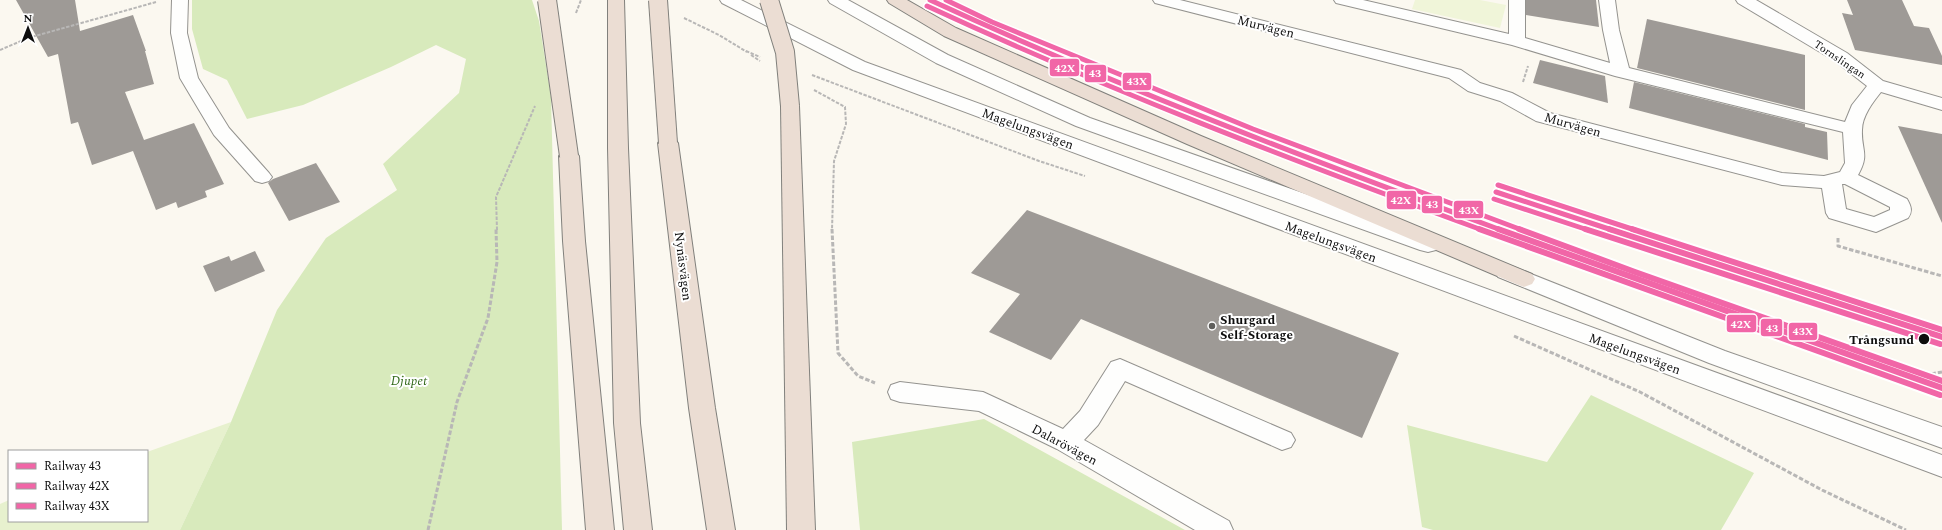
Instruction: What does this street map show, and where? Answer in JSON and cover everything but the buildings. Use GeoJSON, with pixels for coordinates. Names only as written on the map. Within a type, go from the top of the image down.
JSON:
{"type":"FeatureCollection","features":[{"type":"Feature","properties":{"kind":"highway"},"geometry":{"type":"LineString","coordinates":[[547,0],[569,156],[574,241],[600,530]]}},
{"type":"Feature","properties":{"kind":"highway"},"geometry":{"type":"LineString","coordinates":[[616,0],[618,148],[627,423],[638,530]]}},
{"type":"Feature","properties":{"kind":"highway","name":"Nynäsvägen"},"geometry":{"type":"LineString","coordinates":[[658,0],[668,143],[702,408],[721,530]]}},
{"type":"Feature","properties":{"kind":"highway"},"geometry":{"type":"LineString","coordinates":[[769,0],[785,52],[790,106],[800,530]]}},
{"type":"Feature","properties":{"kind":"highway"},"geometry":{"type":"LineString","coordinates":[[895,0],[950,32],[1194,140],[1524,279]]}},
{"type":"Feature","properties":{"kind":"street"},"geometry":{"type":"LineString","coordinates":[[180,0],[179,33],[189,78],[220,131],[262,177]]}},
{"type":"Feature","properties":{"kind":"street","name":"Magelungsvägen"},"geometry":{"type":"LineString","coordinates":[[728,0],[859,66],[1942,466]]}},
{"type":"Feature","properties":{"kind":"street","name":"Magelungsvägen"},"geometry":{"type":"LineString","coordinates":[[836,0],[942,59],[1083,122],[1524,279],[1717,357],[1942,438]]}},
{"type":"Feature","properties":{"kind":"street","name":"Murvägen"},"geometry":{"type":"LineString","coordinates":[[1161,0],[1454,74],[1474,87],[1506,97],[1543,116],[1782,179],[1824,182],[1839,179]]}},
{"type":"Feature","properties":{"kind":"street"},"geometry":{"type":"LineString","coordinates":[[1342,0],[1517,41],[1576,60],[1621,72],[1852,129]]}},
{"type":"Feature","properties":{"kind":"street"},"geometry":{"type":"LineString","coordinates":[[1517,0],[1517,41]]}},
{"type":"Feature","properties":{"kind":"street"},"geometry":{"type":"LineString","coordinates":[[1607,0],[1611,30],[1621,72]]}},
{"type":"Feature","properties":{"kind":"street","name":"Tornslingan"},"geometry":{"type":"LineString","coordinates":[[1744,0],[1841,57],[1877,85],[1942,104]]}},
{"type":"Feature","properties":{"kind":"street"},"geometry":{"type":"LineString","coordinates":[[1839,179],[1900,204],[1901,213],[1876,225],[1836,213],[1839,179],[1855,163],[1852,129],[1861,105],[1877,85]]}},
{"type":"Feature","properties":{"kind":"street"},"geometry":{"type":"LineString","coordinates":[[1066,442],[1089,418],[1120,368],[1282,440]]}},
{"type":"Feature","properties":{"kind":"street","name":"Dalarövägen"},"geometry":{"type":"LineString","coordinates":[[900,392],[983,402],[1066,442],[1219,530]]}},
{"type":"Feature","properties":{"kind":"path"},"geometry":{"type":"LineString","coordinates":[[0,50],[28,38],[157,2]]}},
{"type":"Feature","properties":{"kind":"path"},"geometry":{"type":"LineString","coordinates":[[679,16],[719,35],[746,51],[767,59]]}},
{"type":"Feature","properties":{"kind":"path"},"geometry":{"type":"LineString","coordinates":[[1516,102],[1535,46]]}},
{"type":"Feature","properties":{"kind":"path"},"geometry":{"type":"LineString","coordinates":[[809,74],[1032,158],[1092,178]]}},
{"type":"Feature","properties":{"kind":"path"},"geometry":{"type":"LineString","coordinates":[[845,107],[846,124],[834,161],[832,223],[838,353],[858,376],[900,392]]}},
{"type":"Feature","properties":{"kind":"path"},"geometry":{"type":"LineString","coordinates":[[428,530],[457,402],[488,318],[497,262],[496,197]]}},
{"type":"Feature","properties":{"kind":"path"},"geometry":{"type":"LineString","coordinates":[[1836,213],[1838,246],[1942,276]]}},
{"type":"Feature","properties":{"kind":"path"},"geometry":{"type":"LineString","coordinates":[[1509,334],[1640,392],[1822,490],[1906,530]]}},
{"type":"Feature","properties":{"kind":"path"},"geometry":{"type":"LineString","coordinates":[[1935,340],[1942,345]]}},
{"type":"Feature","properties":{"kind":"path"},"geometry":{"type":"LineString","coordinates":[[1925,374],[1942,372]]}},
{"type":"Feature","properties":{"kind":"green space","name":"Djupet"},"geometry":{"type":"Polygon","coordinates":[[[192,0],[532,0],[539,21],[551,97],[562,530],[180,530],[231,422],[277,310],[326,238],[397,190],[383,164],[459,93],[466,59],[436,45],[391,67],[303,105],[247,119],[227,80],[203,69],[192,29],[192,0]]]}},
{"type":"Feature","properties":{"kind":"green space"},"geometry":{"type":"Polygon","coordinates":[[[1415,0],[1480,0],[1506,5],[1500,28],[1412,9],[1415,0]]]}},
{"type":"Feature","properties":{"kind":"green space"},"geometry":{"type":"Polygon","coordinates":[[[1591,395],[1754,473],[1721,530],[1433,530],[1422,527],[1407,425],[1547,462],[1591,395]]]}},
{"type":"Feature","properties":{"kind":"green space"},"geometry":{"type":"Polygon","coordinates":[[[984,419],[1185,530],[860,530],[852,442],[984,419]]]}},
{"type":"Feature","properties":{"kind":"green space"},"geometry":{"type":"Polygon","coordinates":[[[231,422],[180,530],[0,530],[0,504],[8,500],[8,522],[148,522],[148,452],[231,422]]]}},
{"type":"Feature","properties":{"kind":"rail line","name":"43"},"geometry":{"type":"LineString","coordinates":[[930,0],[987,27],[1104,77],[1280,147],[1602,267],[1942,388]]}},
{"type":"Feature","properties":{"kind":"rail line","name":"43X"},"geometry":{"type":"LineString","coordinates":[[946,0],[992,22],[1253,129],[1635,272],[1942,381]]}},
{"type":"Feature","properties":{"kind":"rail line","name":"42X"},"geometry":{"type":"LineString","coordinates":[[927,6],[985,33],[1101,83],[1278,153],[1532,248],[1940,395]]}},
{"type":"Feature","properties":{"kind":"rail line","name":"43X"},"geometry":{"type":"LineString","coordinates":[[1498,185],[1942,330]]}},
{"type":"Feature","properties":{"kind":"rail line","name":"43"},"geometry":{"type":"LineString","coordinates":[[1496,192],[1942,337]]}},
{"type":"Feature","properties":{"kind":"rail line","name":"42X"},"geometry":{"type":"LineString","coordinates":[[1494,199],[1940,344]]}},
{"type":"Feature","properties":{"kind":"place","name":"Shurgard Self-Storage"},"geometry":{"type":"Point","coordinates":[1212,326]}},
{"type":"Feature","properties":{"kind":"place","name":"Trångsund"},"geometry":{"type":"Point","coordinates":[1924,339]}}]}
